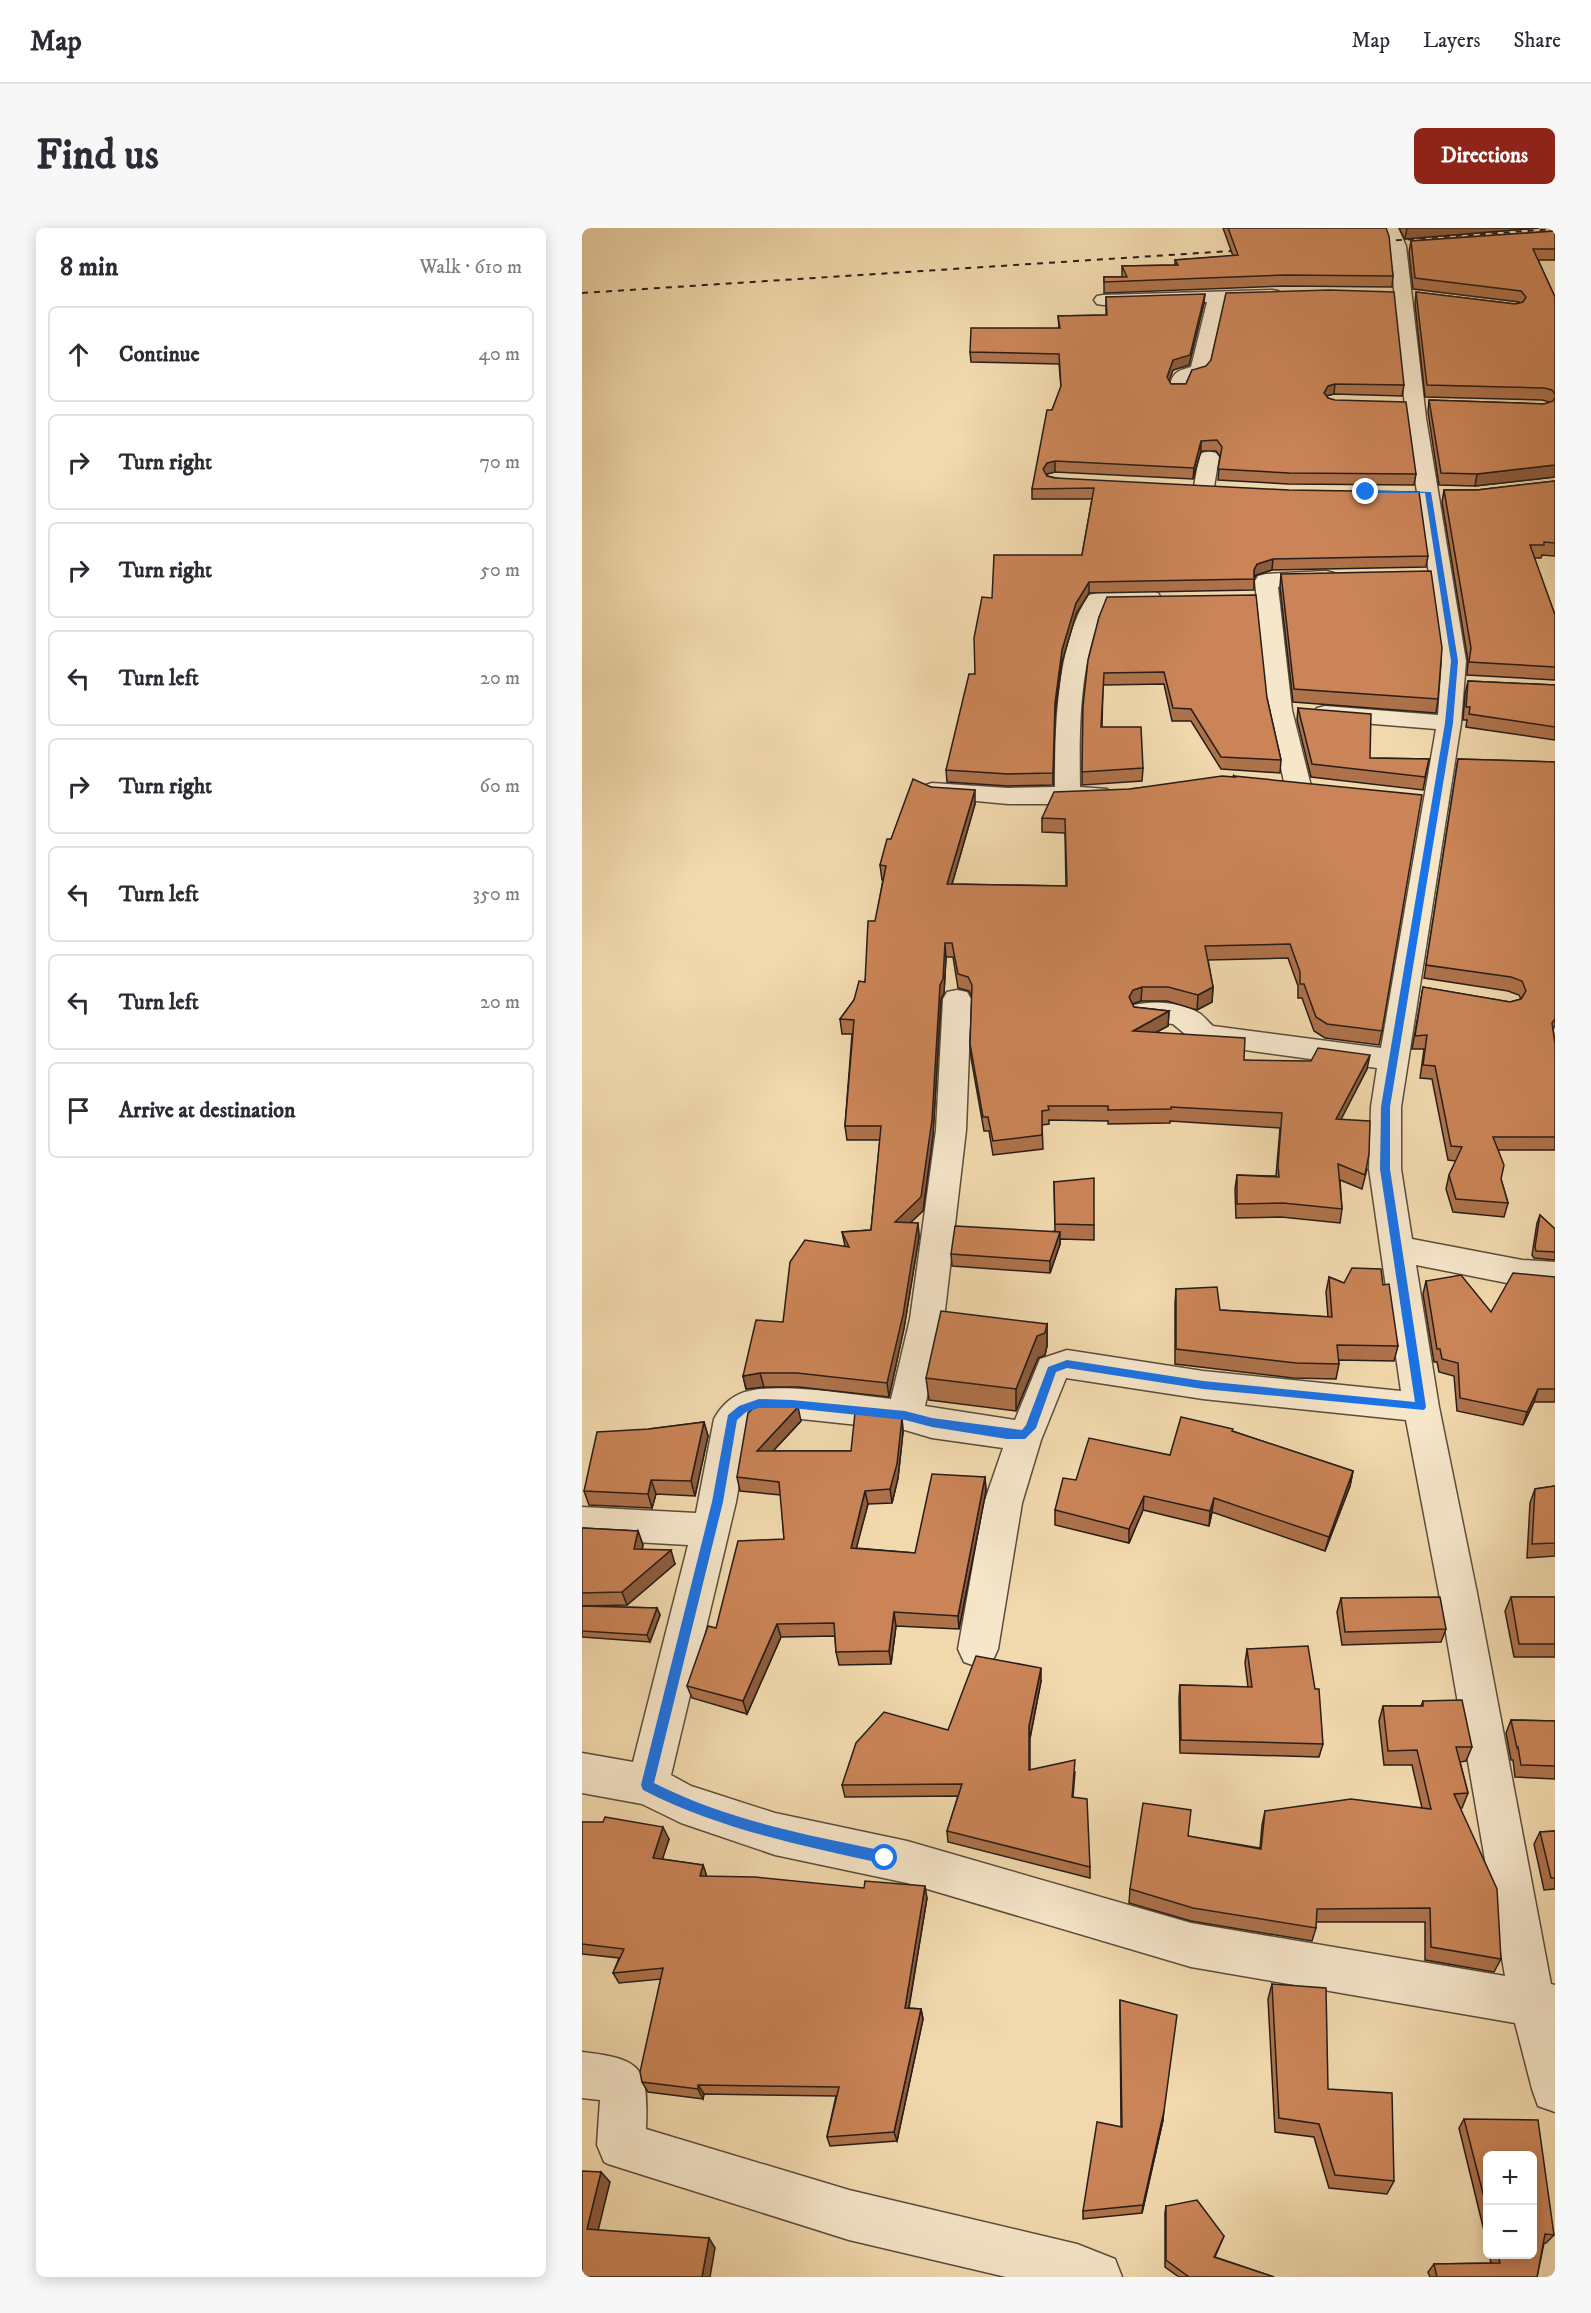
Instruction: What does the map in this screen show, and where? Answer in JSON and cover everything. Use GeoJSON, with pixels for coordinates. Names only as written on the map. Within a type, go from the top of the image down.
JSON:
{"type":"FeatureCollection","features":[{"type":"Feature","properties":{"kind":"street"},"geometry":{"type":"LineString","coordinates":[[1399,240],[1415,405],[1428,492],[1431,575],[1454,661],[1464,684],[1424,800],[1406,987],[1386,1107],[1385,1169],[1420,1407],[1544,2005],[1555,2089]]}},
{"type":"Feature","properties":{"kind":"street"},"geometry":{"type":"LineString","coordinates":[[1103,300],[1166,300],[1294,294]]}},
{"type":"Feature","properties":{"kind":"street"},"geometry":{"type":"LineString","coordinates":[[1178,388],[1182,375],[1198,370],[1217,296]]}},
{"type":"Feature","properties":{"kind":"street"},"geometry":{"type":"LineString","coordinates":[[1203,487],[1209,457]]}},
{"type":"Feature","properties":{"kind":"street"},"geometry":{"type":"LineString","coordinates":[[1299,786],[1280,711],[1266,581],[1351,577]]}},
{"type":"Feature","properties":{"kind":"street"},"geometry":{"type":"LineString","coordinates":[[1068,795],[1066,732],[1072,678],[1090,612],[1097,600],[1177,598]]}},
{"type":"Feature","properties":{"kind":"street"},"geometry":{"type":"LineString","coordinates":[[1246,598],[1269,598]]}},
{"type":"Feature","properties":{"kind":"street"},"geometry":{"type":"LineString","coordinates":[[1280,711],[1449,723]]}},
{"type":"Feature","properties":{"kind":"street"},"geometry":{"type":"LineString","coordinates":[[932,791],[1008,796],[1119,794]]}},
{"type":"Feature","properties":{"kind":"street"},"geometry":{"type":"LineString","coordinates":[[1406,987],[1437,991]]}},
{"type":"Feature","properties":{"kind":"street"},"geometry":{"type":"LineString","coordinates":[[905,1415],[927,1319],[951,1130],[957,999]]}},
{"type":"Feature","properties":{"kind":"street"},"geometry":{"type":"LineString","coordinates":[[1144,1012],[1176,1015],[1191,1021],[1198,1031],[1208,1035],[1393,1060]]}},
{"type":"Feature","properties":{"kind":"street"},"geometry":{"type":"LineString","coordinates":[[1396,1249],[1522,1273],[1555,1275]]}},
{"type":"Feature","properties":{"kind":"street"},"geometry":{"type":"LineString","coordinates":[[978,1649],[1003,1503],[1025,1435],[1030,1428],[1052,1370],[1067,1364],[1203,1385],[1420,1407]]}},
{"type":"Feature","properties":{"kind":"street"},"geometry":{"type":"LineString","coordinates":[[648,1785],[717,1502],[732,1419],[742,1409],[759,1403],[792,1404],[905,1415],[932,1423],[1025,1435]]}},
{"type":"Feature","properties":{"kind":"street"},"geometry":{"type":"LineString","coordinates":[[582,1523],[709,1530]]}},
{"type":"Feature","properties":{"kind":"street"},"geometry":{"type":"LineString","coordinates":[[582,1773],[648,1785],[681,1803],[775,1834],[907,1862],[1191,1945],[1544,2005]]}},
{"type":"Feature","properties":{"kind":"street"},"geometry":{"type":"LineString","coordinates":[[582,2075],[616,2080],[624,2089],[621,2145],[625,2147],[849,2215],[1077,2269],[1097,2277]]}},
{"type":"Feature","properties":{"kind":"building"},"geometry":{"type":"Polygon","coordinates":[[[1228,228],[1386,228],[1389,236],[1393,276],[1286,275],[1104,282],[1104,277],[1127,277],[1122,266],[1178,265],[1175,260],[1238,255],[1228,228]]]}},
{"type":"Feature","properties":{"kind":"building"},"geometry":{"type":"Polygon","coordinates":[[[1555,231],[1555,249],[1533,249],[1555,297],[1555,394],[1552,390],[1544,388],[1427,385],[1416,292],[1515,304],[1523,302],[1526,297],[1521,291],[1415,278],[1411,241],[1555,231]]]}},
{"type":"Feature","properties":{"kind":"building"},"geometry":{"type":"Polygon","coordinates":[[[1330,290],[1394,292],[1404,385],[1335,384],[1328,386],[1324,393],[1328,398],[1335,400],[1406,402],[1416,474],[1289,473],[1218,469],[1222,447],[1217,440],[1201,441],[1194,468],[1055,461],[1047,463],[1043,469],[1047,476],[1055,478],[1289,490],[1419,492],[1428,556],[1273,559],[1257,564],[1254,579],[1089,582],[1076,603],[1062,650],[1055,703],[1053,773],[1008,774],[946,770],[969,674],[975,674],[974,638],[982,597],[992,598],[994,555],[1082,555],[1094,488],[1032,489],[1047,410],[1052,410],[1061,386],[1059,354],[970,352],[971,328],[1060,328],[1058,316],[1107,315],[1106,297],[1205,294],[1190,355],[1173,360],[1167,377],[1171,384],[1186,384],[1192,370],[1206,366],[1211,360],[1226,293],[1330,290]]]}},
{"type":"Feature","properties":{"kind":"building"},"geometry":{"type":"Polygon","coordinates":[[[1555,397],[1555,465],[1477,474],[1441,473],[1429,400],[1544,404],[1553,401],[1555,397]]]}},
{"type":"Feature","properties":{"kind":"building"},"geometry":{"type":"Polygon","coordinates":[[[1555,481],[1555,543],[1544,542],[1544,545],[1530,545],[1555,615],[1555,667],[1469,662],[1471,648],[1444,490],[1477,490],[1555,481]]]}},
{"type":"Feature","properties":{"kind":"building"},"geometry":{"type":"Polygon","coordinates":[[[1431,571],[1442,648],[1438,699],[1294,689],[1281,574],[1431,571]]]}},
{"type":"Feature","properties":{"kind":"building"},"geometry":{"type":"Polygon","coordinates":[[[1256,595],[1267,698],[1281,760],[1221,757],[1191,709],[1173,708],[1164,672],[1104,673],[1101,727],[1141,727],[1143,768],[1082,772],[1083,706],[1088,660],[1099,617],[1107,597],[1256,595]]]}},
{"type":"Feature","properties":{"kind":"building"},"geometry":{"type":"Polygon","coordinates":[[[1468,681],[1555,685],[1555,727],[1469,714],[1470,707],[1466,707],[1468,681]]]}},
{"type":"Feature","properties":{"kind":"building"},"geometry":{"type":"Polygon","coordinates":[[[1298,708],[1371,714],[1370,758],[1429,759],[1425,777],[1312,764],[1298,708]]]}},
{"type":"Feature","properties":{"kind":"building"},"geometry":{"type":"Polygon","coordinates":[[[1458,759],[1555,762],[1555,1019],[1552,1023],[1555,1044],[1555,1137],[1493,1137],[1504,1165],[1501,1179],[1508,1203],[1456,1199],[1449,1175],[1462,1147],[1451,1146],[1435,1066],[1423,1065],[1427,1035],[1415,1036],[1423,987],[1510,1002],[1521,999],[1526,991],[1522,981],[1511,977],[1426,965],[1458,759]]]}},
{"type":"Feature","properties":{"kind":"building"},"geometry":{"type":"Polygon","coordinates":[[[1222,776],[1422,795],[1382,1031],[1327,1024],[1316,1017],[1304,984],[1300,984],[1300,972],[1290,944],[1205,946],[1213,987],[1198,995],[1168,987],[1142,987],[1133,990],[1129,997],[1134,1007],[1169,1011],[1133,1031],[1245,1038],[1244,1060],[1311,1061],[1318,1048],[1370,1055],[1336,1119],[1370,1121],[1369,1154],[1365,1175],[1338,1164],[1342,1209],[1283,1203],[1237,1204],[1237,1175],[1279,1177],[1282,1113],[1171,1107],[1171,1109],[1108,1110],[1108,1106],[1048,1106],[1049,1110],[1042,1111],[1042,1135],[993,1141],[988,1117],[983,1117],[970,1044],[972,985],[968,977],[958,974],[952,943],[945,943],[943,979],[940,985],[932,1120],[921,1197],[895,1222],[918,1223],[903,1315],[887,1383],[797,1373],[760,1373],[743,1376],[756,1320],[783,1322],[790,1262],[805,1240],[849,1247],[842,1232],[871,1230],[881,1126],[845,1126],[854,1020],[840,1019],[854,1000],[859,981],[865,982],[868,921],[875,921],[886,866],[880,865],[887,839],[891,839],[913,779],[931,787],[975,790],[947,884],[1067,886],[1065,819],[1042,818],[1054,792],[1130,789],[1222,776]]]}},
{"type":"Feature","properties":{"kind":"building"},"geometry":{"type":"Polygon","coordinates":[[[1094,1178],[1094,1225],[1055,1224],[1054,1182],[1094,1178]]]}},
{"type":"Feature","properties":{"kind":"building"},"geometry":{"type":"Polygon","coordinates":[[[1540,1215],[1555,1229],[1555,1252],[1536,1251],[1540,1215]]]}},
{"type":"Feature","properties":{"kind":"building"},"geometry":{"type":"Polygon","coordinates":[[[955,1226],[1060,1232],[1050,1261],[951,1254],[955,1226]]]}},
{"type":"Feature","properties":{"kind":"building"},"geometry":{"type":"Polygon","coordinates":[[[1352,1268],[1381,1269],[1383,1285],[1389,1284],[1398,1346],[1337,1345],[1339,1364],[1296,1363],[1176,1349],[1176,1289],[1217,1287],[1220,1310],[1332,1317],[1329,1277],[1344,1283],[1352,1268]]]}},
{"type":"Feature","properties":{"kind":"building"},"geometry":{"type":"Polygon","coordinates":[[[1513,1273],[1555,1277],[1555,1389],[1538,1389],[1527,1412],[1460,1398],[1458,1363],[1442,1359],[1440,1349],[1437,1349],[1426,1281],[1461,1275],[1491,1312],[1513,1273]]]}},
{"type":"Feature","properties":{"kind":"building"},"geometry":{"type":"Polygon","coordinates":[[[941,1311],[1047,1324],[1045,1333],[1037,1336],[1016,1389],[926,1378],[941,1311]]]}},
{"type":"Feature","properties":{"kind":"building"},"geometry":{"type":"Polygon","coordinates":[[[755,1407],[798,1407],[757,1451],[851,1451],[855,1413],[902,1418],[897,1464],[890,1489],[865,1491],[851,1548],[915,1553],[932,1474],[985,1477],[958,1616],[894,1612],[889,1651],[836,1652],[834,1623],[777,1624],[743,1701],[687,1686],[708,1626],[716,1628],[738,1541],[784,1539],[779,1482],[737,1477],[748,1413],[755,1407]]]}},
{"type":"Feature","properties":{"kind":"building"},"geometry":{"type":"Polygon","coordinates":[[[1181,1417],[1233,1429],[1232,1431],[1353,1471],[1329,1537],[1214,1498],[1210,1511],[1144,1496],[1129,1529],[1055,1510],[1063,1478],[1076,1480],[1089,1438],[1170,1455],[1181,1417]]]}},
{"type":"Feature","properties":{"kind":"building"},"geometry":{"type":"Polygon","coordinates":[[[704,1422],[691,1481],[651,1480],[648,1494],[584,1491],[597,1432],[649,1429],[704,1422]]]}},
{"type":"Feature","properties":{"kind":"building"},"geometry":{"type":"Polygon","coordinates":[[[1555,1486],[1555,1543],[1532,1544],[1535,1489],[1555,1486]]]}},
{"type":"Feature","properties":{"kind":"building"},"geometry":{"type":"Polygon","coordinates":[[[582,1528],[638,1531],[634,1549],[671,1550],[622,1592],[582,1593],[582,1528]]]}},
{"type":"Feature","properties":{"kind":"building"},"geometry":{"type":"Polygon","coordinates":[[[1440,1597],[1446,1629],[1345,1632],[1341,1598],[1440,1597]]]}},
{"type":"Feature","properties":{"kind":"building"},"geometry":{"type":"Polygon","coordinates":[[[1511,1597],[1555,1597],[1555,1644],[1519,1644],[1511,1597]]]}},
{"type":"Feature","properties":{"kind":"building"},"geometry":{"type":"Polygon","coordinates":[[[582,1606],[657,1608],[647,1635],[582,1631],[582,1606]]]}},
{"type":"Feature","properties":{"kind":"building"},"geometry":{"type":"Polygon","coordinates":[[[1308,1646],[1315,1689],[1319,1689],[1323,1744],[1181,1740],[1180,1685],[1252,1687],[1247,1649],[1308,1646]]]}},
{"type":"Feature","properties":{"kind":"building"},"geometry":{"type":"Polygon","coordinates":[[[976,1656],[1041,1668],[1029,1726],[1029,1770],[1075,1760],[1072,1797],[1087,1799],[1090,1867],[947,1831],[962,1784],[842,1785],[856,1743],[884,1712],[948,1730],[976,1656]]]}},
{"type":"Feature","properties":{"kind":"building"},"geometry":{"type":"Polygon","coordinates":[[[1462,1700],[1472,1747],[1456,1747],[1468,1793],[1454,1794],[1497,1889],[1501,1959],[1431,1947],[1430,1908],[1317,1909],[1316,1928],[1193,1908],[1130,1889],[1143,1803],[1191,1810],[1188,1836],[1261,1849],[1265,1811],[1351,1799],[1431,1809],[1417,1750],[1388,1751],[1383,1706],[1423,1706],[1423,1701],[1462,1700]]]}},
{"type":"Feature","properties":{"kind":"building"},"geometry":{"type":"Polygon","coordinates":[[[1511,1720],[1555,1721],[1555,1766],[1521,1765],[1511,1720]]]}},
{"type":"Feature","properties":{"kind":"building"},"geometry":{"type":"Polygon","coordinates":[[[605,1817],[663,1827],[653,1858],[703,1865],[700,1876],[755,1877],[864,1888],[865,1881],[925,1886],[905,2008],[921,2009],[894,2132],[827,2137],[839,2087],[698,2085],[698,2089],[642,2082],[640,2072],[663,1968],[613,1973],[624,1949],[582,1944],[582,1822],[603,1822],[605,1817]]]}},
{"type":"Feature","properties":{"kind":"building"},"geometry":{"type":"Polygon","coordinates":[[[1555,1831],[1555,1878],[1551,1878],[1540,1832],[1555,1831]]]}},
{"type":"Feature","properties":{"kind":"building"},"geometry":{"type":"Polygon","coordinates":[[[1272,1984],[1326,1988],[1328,2089],[1392,2093],[1394,2181],[1335,2175],[1319,2124],[1279,2118],[1272,1984]]]}},
{"type":"Feature","properties":{"kind":"building"},"geometry":{"type":"Polygon","coordinates":[[[1120,2000],[1177,2015],[1164,2111],[1143,2205],[1083,2211],[1097,2122],[1122,2127],[1120,2000]]]}},
{"type":"Feature","properties":{"kind":"building"},"geometry":{"type":"Polygon","coordinates":[[[1464,2119],[1538,2120],[1554,2235],[1545,2234],[1537,2277],[1437,2277],[1434,2264],[1500,2263],[1499,2259],[1537,2259],[1537,2151],[1483,2151],[1483,2193],[1464,2119]]]}},
{"type":"Feature","properties":{"kind":"building"},"geometry":{"type":"Polygon","coordinates":[[[582,2171],[601,2172],[587,2229],[709,2238],[702,2277],[582,2277],[582,2171]]]}},
{"type":"Feature","properties":{"kind":"building"},"geometry":{"type":"Polygon","coordinates":[[[1197,2200],[1224,2236],[1214,2257],[1274,2277],[1189,2277],[1166,2260],[1166,2206],[1197,2200]]]}},
{"type":"Feature","properties":{"kind":"railway"},"geometry":{"type":"LineString","coordinates":[[1372,242],[1555,229]]}},
{"type":"Feature","properties":{"kind":"railway"},"geometry":{"type":"LineString","coordinates":[[582,293],[1247,250]]}},
{"type":"Feature","properties":{"kind":"route"},"geometry":{"type":"LineString","coordinates":[[885,1858],[775,1834],[681,1803],[648,1785],[717,1502],[732,1419],[742,1409],[759,1403],[792,1404],[905,1415],[932,1423],[1025,1435],[1030,1428],[1052,1370],[1067,1364],[1203,1385],[1420,1407],[1385,1169],[1386,1107],[1449,723],[1454,661],[1428,492],[1366,492]]}}]}
